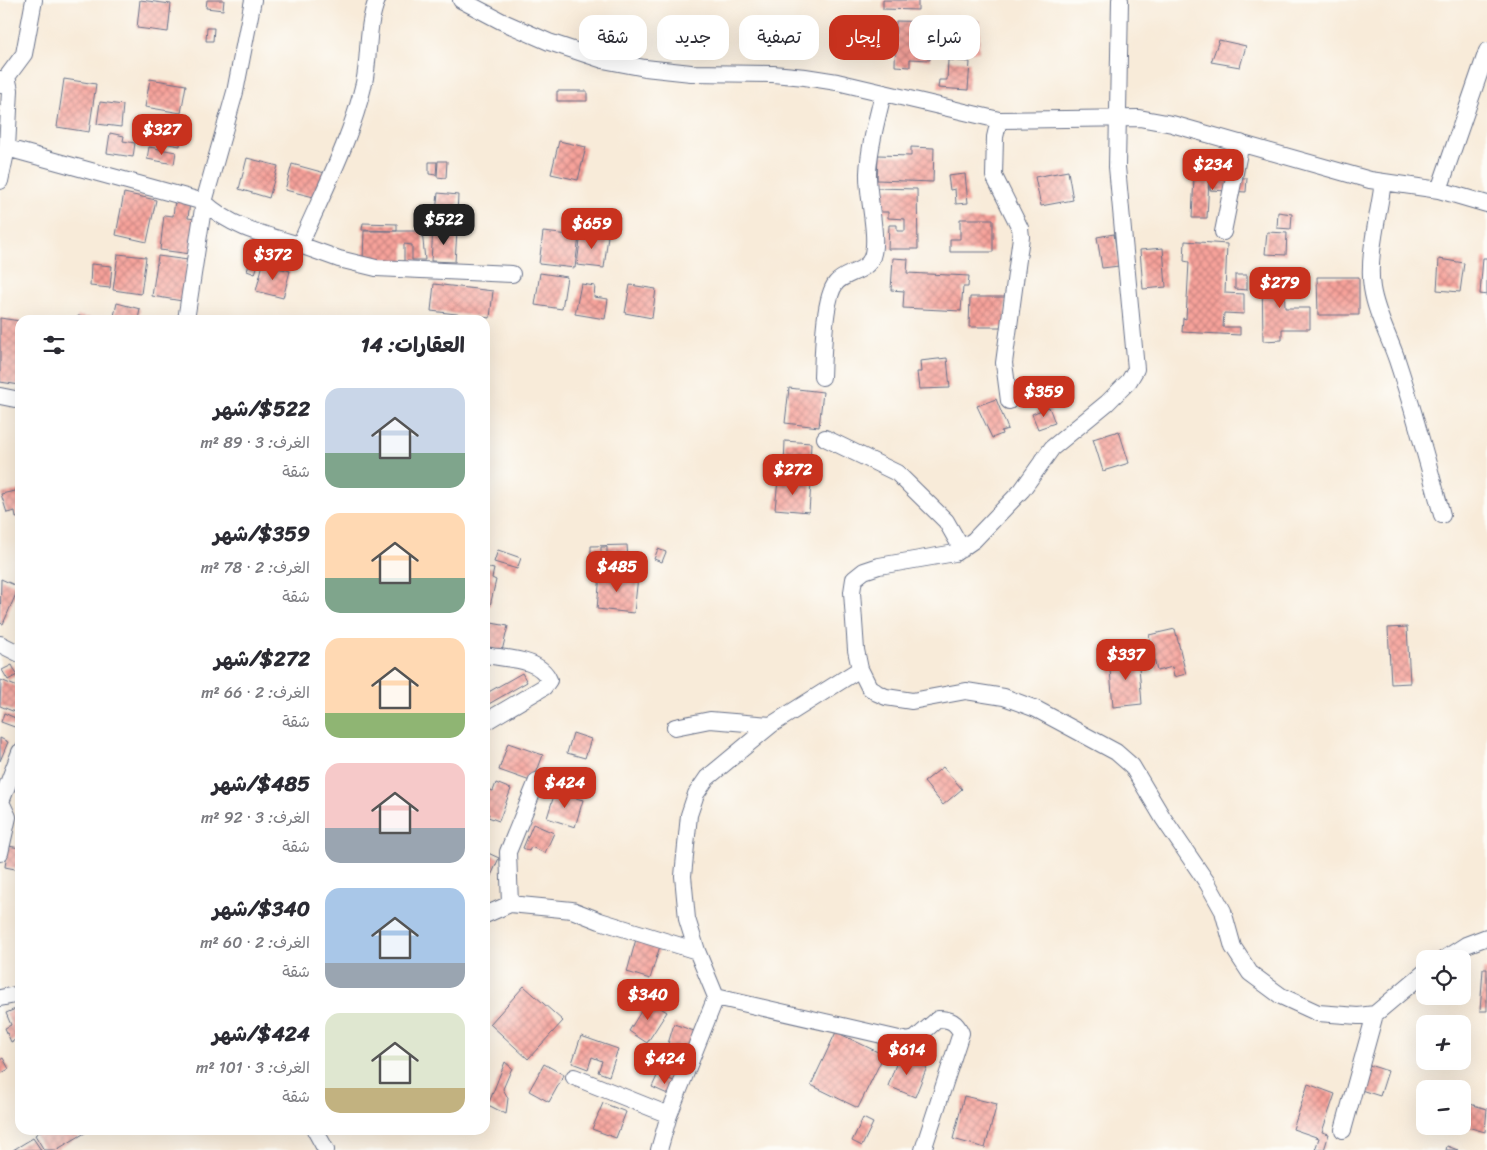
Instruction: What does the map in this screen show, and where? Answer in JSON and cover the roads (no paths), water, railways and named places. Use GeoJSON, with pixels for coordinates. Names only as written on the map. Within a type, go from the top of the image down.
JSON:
{"type":"FeatureCollection","features":[{"type":"Feature","properties":{"kind":"street"},"geometry":{"type":"LineString","coordinates":[[1,82],[24,54],[34,0]]}},
{"type":"Feature","properties":{"kind":"street"},"geometry":{"type":"LineString","coordinates":[[187,315],[204,202],[235,92],[253,0]]}},
{"type":"Feature","properties":{"kind":"street"},"geometry":{"type":"LineString","coordinates":[[300,245],[350,132],[364,82],[370,24],[377,0]]}},
{"type":"Feature","properties":{"kind":"street"},"geometry":{"type":"LineString","coordinates":[[461,0],[501,21],[541,38],[603,60],[691,73],[773,74],[806,77],[837,82],[999,120],[1139,118],[1172,124],[1383,182],[1439,190],[1487,204]]}},
{"type":"Feature","properties":{"kind":"street"},"geometry":{"type":"LineString","coordinates":[[1120,0],[1117,167],[1136,370],[1129,381],[1107,403],[1052,448],[1022,490],[989,527],[962,549],[937,556],[879,566],[864,571],[854,579],[852,592],[856,650],[860,669],[869,687],[886,697],[912,701],[966,691],[1004,697],[1036,709],[1116,752],[1132,766],[1163,818],[1208,884],[1223,911],[1233,946],[1250,973],[1281,996],[1318,1013],[1358,1016],[1375,1014],[1416,980]]}},
{"type":"Feature","properties":{"kind":"street"},"geometry":{"type":"LineString","coordinates":[[1439,190],[1487,51]]}},
{"type":"Feature","properties":{"kind":"street"},"geometry":{"type":"LineString","coordinates":[[0,181],[7,148],[8,81],[1,82]]}},
{"type":"Feature","properties":{"kind":"street"},"geometry":{"type":"LineString","coordinates":[[822,377],[824,327],[833,289],[836,282],[865,266],[872,256],[872,222],[868,173],[883,94]]}},
{"type":"Feature","properties":{"kind":"street"},"geometry":{"type":"LineString","coordinates":[[999,120],[995,137],[994,176],[1020,228],[1021,237],[1004,363],[1008,401]]}},
{"type":"Feature","properties":{"kind":"street"},"geometry":{"type":"LineString","coordinates":[[1222,232],[1241,143]]}},
{"type":"Feature","properties":{"kind":"street"},"geometry":{"type":"LineString","coordinates":[[7,148],[204,202],[213,211],[241,228],[300,245],[339,259],[376,268],[512,274]]}},
{"type":"Feature","properties":{"kind":"street"},"geometry":{"type":"LineString","coordinates":[[1383,182],[1372,263],[1372,287],[1376,306],[1396,358],[1418,427],[1442,515]]}},
{"type":"Feature","properties":{"kind":"street"},"geometry":{"type":"LineString","coordinates":[[0,396],[15,399]]}},
{"type":"Feature","properties":{"kind":"street"},"geometry":{"type":"LineString","coordinates":[[825,438],[897,474],[946,521],[962,549]]}},
{"type":"Feature","properties":{"kind":"street"},"geometry":{"type":"LineString","coordinates":[[0,644],[15,652]]}},
{"type":"Feature","properties":{"kind":"street"},"geometry":{"type":"LineString","coordinates":[[490,655],[536,665],[545,671],[549,680],[544,687],[490,719]]}},
{"type":"Feature","properties":{"kind":"street"},"geometry":{"type":"LineString","coordinates":[[659,1150],[669,1115],[716,997],[697,951],[687,919],[683,876],[691,805],[707,778],[770,724],[860,669]]}},
{"type":"Feature","properties":{"kind":"street"},"geometry":{"type":"LineString","coordinates":[[674,727],[710,720],[770,724]]}},
{"type":"Feature","properties":{"kind":"street"},"geometry":{"type":"LineString","coordinates":[[0,852],[8,817],[1,802],[15,765]]}},
{"type":"Feature","properties":{"kind":"street"},"geometry":{"type":"LineString","coordinates":[[510,904],[508,852],[537,781]]}},
{"type":"Feature","properties":{"kind":"street"},"geometry":{"type":"LineString","coordinates":[[490,913],[510,904],[572,910],[600,921],[697,951]]}},
{"type":"Feature","properties":{"kind":"street"},"geometry":{"type":"LineString","coordinates":[[1458,950],[1487,936]]}},
{"type":"Feature","properties":{"kind":"street"},"geometry":{"type":"LineString","coordinates":[[0,998],[15,995]]}},
{"type":"Feature","properties":{"kind":"street"},"geometry":{"type":"LineString","coordinates":[[716,997],[908,1041],[915,1039],[928,1025],[938,1019],[952,1021],[958,1025],[961,1033],[923,1150]]}},
{"type":"Feature","properties":{"kind":"street"},"geometry":{"type":"LineString","coordinates":[[1343,1130],[1375,1014]]}},
{"type":"Feature","properties":{"kind":"street"},"geometry":{"type":"LineString","coordinates":[[574,1077],[669,1115]]}},
{"type":"Feature","properties":{"kind":"street"},"geometry":{"type":"LineString","coordinates":[[318,1135],[326,1150]]}}]}
